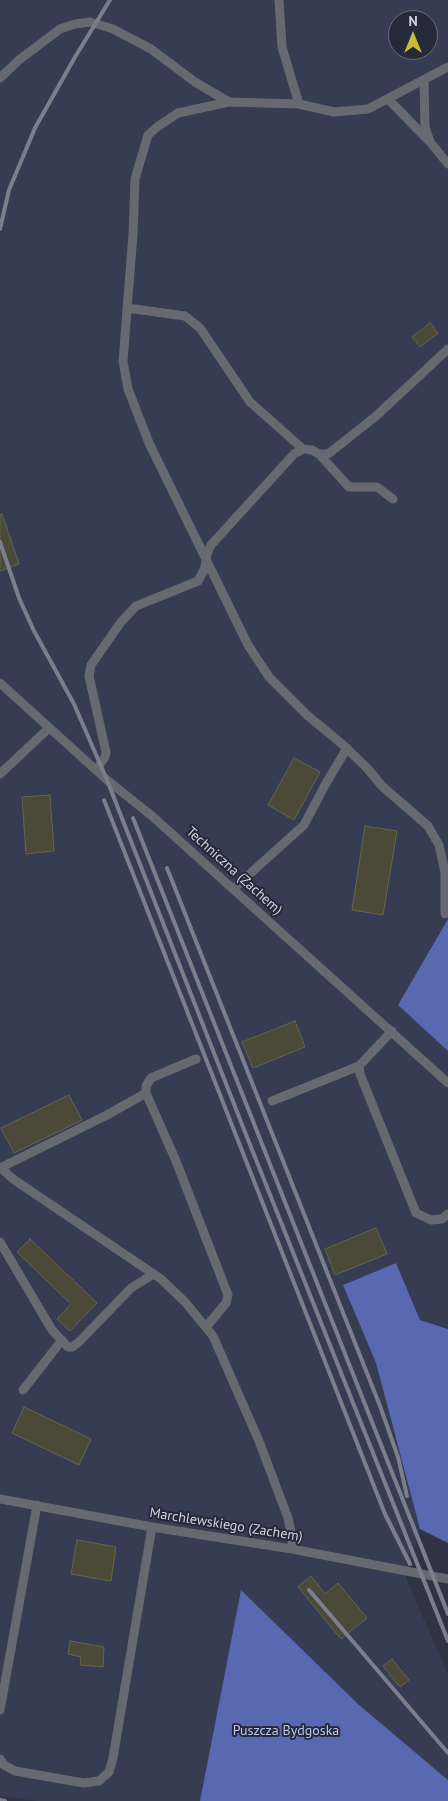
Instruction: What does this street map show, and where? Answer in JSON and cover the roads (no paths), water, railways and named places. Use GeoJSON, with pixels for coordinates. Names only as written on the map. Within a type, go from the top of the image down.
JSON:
{"type":"FeatureCollection","features":[{"type":"Feature","properties":{"kind":"lane"},"geometry":{"type":"LineString","coordinates":[[279,0],[282,47],[299,104]]}},
{"type":"Feature","properties":{"kind":"lane"},"geometry":{"type":"LineString","coordinates":[[0,78],[19,60],[60,30],[75,24],[90,22],[113,29],[151,49],[195,82],[229,102]]}},
{"type":"Feature","properties":{"kind":"lane"},"geometry":{"type":"LineString","coordinates":[[445,914],[445,872],[439,845],[428,826],[382,786],[368,768],[347,748],[307,715],[269,676],[248,645],[149,444],[128,389],[123,361],[135,179],[148,135],[178,113],[229,102],[299,104],[334,112],[368,109],[448,67]]}},
{"type":"Feature","properties":{"kind":"lane"},"geometry":{"type":"LineString","coordinates":[[424,80],[425,127],[430,142]]}},
{"type":"Feature","properties":{"kind":"lane"},"geometry":{"type":"LineString","coordinates":[[388,99],[430,142],[448,164]]}},
{"type":"Feature","properties":{"kind":"lane"},"geometry":{"type":"LineString","coordinates":[[127,308],[185,316],[200,328],[250,402],[303,449],[312,450],[319,454],[348,487],[377,487],[393,499]]}},
{"type":"Feature","properties":{"kind":"lane"},"geometry":{"type":"LineString","coordinates":[[319,454],[328,454],[375,417],[448,349]]}},
{"type":"Feature","properties":{"kind":"lane"},"geometry":{"type":"LineString","coordinates":[[96,770],[105,757],[106,752],[89,676],[91,665],[121,622],[136,606],[198,581],[205,568],[211,545],[294,454],[303,449]]}},
{"type":"Feature","properties":{"kind":"lane","name":"Techniczna (Zachem)"},"geometry":{"type":"LineString","coordinates":[[2,688],[152,816],[448,1083]]}},
{"type":"Feature","properties":{"kind":"lane"},"geometry":{"type":"LineString","coordinates":[[0,774],[49,728]]}},
{"type":"Feature","properties":{"kind":"lane"},"geometry":{"type":"LineString","coordinates":[[233,889],[304,825],[347,748]]}},
{"type":"Feature","properties":{"kind":"lane"},"geometry":{"type":"LineString","coordinates":[[272,1101],[359,1066],[392,1032]]}},
{"type":"Feature","properties":{"kind":"lane"},"geometry":{"type":"LineString","coordinates":[[196,1059],[151,1078],[146,1086],[146,1093],[176,1161],[228,1295],[226,1303],[206,1328]]}},
{"type":"Feature","properties":{"kind":"lane"},"geometry":{"type":"LineString","coordinates":[[359,1066],[360,1074],[416,1213],[431,1220],[442,1219],[448,1214]]}},
{"type":"Feature","properties":{"kind":"lane"},"geometry":{"type":"LineString","coordinates":[[146,1093],[107,1115],[0,1168],[13,1180],[152,1275],[161,1279],[185,1302],[213,1336],[259,1441],[288,1518],[292,1549]]}},
{"type":"Feature","properties":{"kind":"lane"},"geometry":{"type":"LineString","coordinates":[[0,1242],[52,1330],[68,1347],[72,1347],[131,1288],[152,1275]]}},
{"type":"Feature","properties":{"kind":"lane"},"geometry":{"type":"LineString","coordinates":[[23,1390],[62,1340]]}},
{"type":"Feature","properties":{"kind":"lane","name":"Marchlewskiego (Zachem)"},"geometry":{"type":"LineString","coordinates":[[0,1498],[152,1527],[292,1549],[448,1579]]}},
{"type":"Feature","properties":{"kind":"lane"},"geometry":{"type":"LineString","coordinates":[[0,1710],[37,1506]]}},
{"type":"Feature","properties":{"kind":"lane"},"geometry":{"type":"LineString","coordinates":[[0,1758],[4,1764],[15,1771],[84,1783],[99,1781],[109,1772],[115,1748],[152,1527]]}},
{"type":"Feature","properties":{"kind":"railway"},"geometry":{"type":"LineString","coordinates":[[0,229],[9,190],[35,128],[110,0]]}},
{"type":"Feature","properties":{"kind":"railway"},"geometry":{"type":"LineString","coordinates":[[0,542],[19,598],[34,631],[74,704],[107,780],[448,1641]]}},
{"type":"Feature","properties":{"kind":"railway"},"geometry":{"type":"LineString","coordinates":[[104,800],[385,1514],[410,1564]]}},
{"type":"Feature","properties":{"kind":"railway"},"geometry":{"type":"LineString","coordinates":[[133,818],[448,1614]]}},
{"type":"Feature","properties":{"kind":"railway"},"geometry":{"type":"LineString","coordinates":[[167,868],[380,1406],[398,1457],[407,1496]]}},
{"type":"Feature","properties":{"kind":"railway"},"geometry":{"type":"LineString","coordinates":[[309,1590],[448,1753]]}},
{"type":"Feature","properties":{"kind":"railway"},"geometry":{"type":"LineString","coordinates":[[0,1800],[5,1801]]}},
{"type":"Feature","properties":{"kind":"park label","name":"Puszcza Bydgoska"},"geometry":{"type":"Point","coordinates":[286,1731]}}]}
